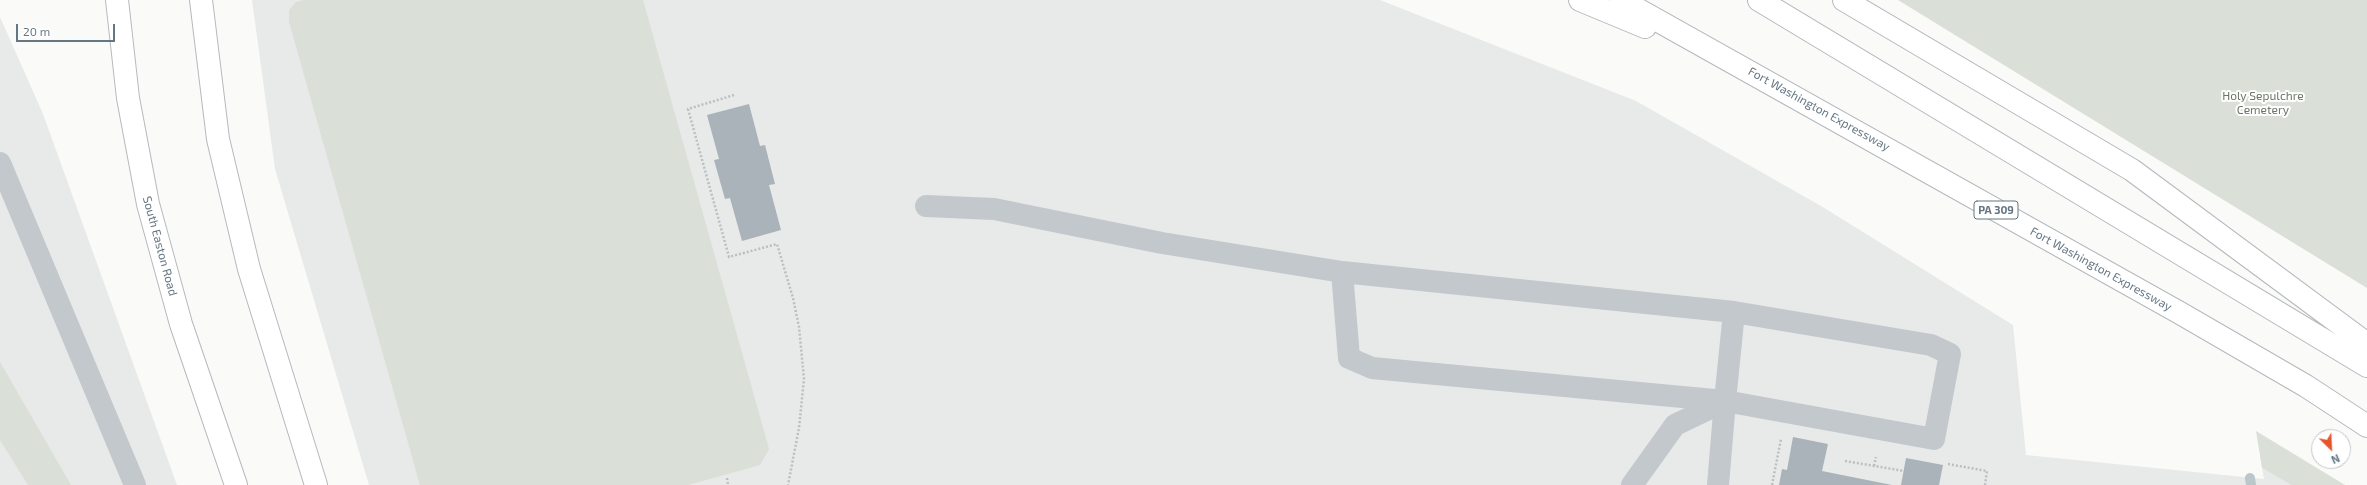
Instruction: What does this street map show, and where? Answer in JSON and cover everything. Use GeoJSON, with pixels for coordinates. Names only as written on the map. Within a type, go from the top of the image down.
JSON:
{"type":"FeatureCollection","features":[{"type":"Feature","properties":{"kind":"main road","name":"South Easton Road"},"geometry":{"type":"LineString","coordinates":[[117,0],[128,98],[148,204],[181,324],[236,485]]}},
{"type":"Feature","properties":{"kind":"main road"},"geometry":{"type":"LineString","coordinates":[[201,0],[218,139],[225,169],[249,269],[316,485]]}},
{"type":"Feature","properties":{"kind":"main road"},"geometry":{"type":"LineString","coordinates":[[1580,0],[1744,67]]}},
{"type":"Feature","properties":{"kind":"main road","name":"Fort Washington Expressway"},"geometry":{"type":"LineString","coordinates":[[1621,0],[1744,67],[2186,317],[2306,386],[2367,426]]}},
{"type":"Feature","properties":{"kind":"main road"},"geometry":{"type":"LineString","coordinates":[[1759,0],[2367,366]]}},
{"type":"Feature","properties":{"kind":"main road"},"geometry":{"type":"LineString","coordinates":[[1844,0],[2132,170],[2367,344]]}},
{"type":"Feature","properties":{"kind":"lane"},"geometry":{"type":"LineString","coordinates":[[0,163],[135,485]]}},
{"type":"Feature","properties":{"kind":"lane"},"geometry":{"type":"LineString","coordinates":[[926,206],[994,210],[1162,243],[1342,272],[1734,312],[1931,345],[1950,354],[1934,439],[1725,401],[1372,368],[1350,358],[1342,272]]}},
{"type":"Feature","properties":{"kind":"lane"},"geometry":{"type":"LineString","coordinates":[[1718,485],[1734,312]]}},
{"type":"Feature","properties":{"kind":"lane"},"geometry":{"type":"LineString","coordinates":[[1632,485],[1675,425],[1725,401]]}},
{"type":"Feature","properties":{"kind":"path"},"geometry":{"type":"LineString","coordinates":[[734,95],[688,109],[729,257],[777,244],[794,298],[800,327],[804,379],[799,428],[788,485]]}},
{"type":"Feature","properties":{"kind":"path"},"geometry":{"type":"LineString","coordinates":[[1772,485],[1783,431]]}},
{"type":"Feature","properties":{"kind":"path"},"geometry":{"type":"LineString","coordinates":[[1845,461],[1904,472]]}},
{"type":"Feature","properties":{"kind":"path"},"geometry":{"type":"LineString","coordinates":[[727,478],[728,485]]}},
{"type":"Feature","properties":{"kind":"shaded area"},"geometry":{"type":"Polygon","coordinates":[[[252,0],[1380,0],[1636,101],[1821,206],[2013,325],[2026,455],[2264,479],[2262,468],[2291,485],[369,485],[275,169],[252,0]]]}},
{"type":"Feature","properties":{"kind":"shaded area"},"geometry":{"type":"Polygon","coordinates":[[[0,17],[43,114],[177,485],[0,485],[0,17]]]}},
{"type":"Feature","properties":{"kind":"green space"},"geometry":{"type":"Polygon","coordinates":[[[304,0],[643,0],[769,449],[760,465],[688,485],[420,485],[289,22],[289,10],[296,2],[304,0]]]}},
{"type":"Feature","properties":{"kind":"green space","name":"Holy Sepulchre Cemetery"},"geometry":{"type":"Polygon","coordinates":[[[1898,0],[2367,0],[2367,288],[1898,0]]]}},
{"type":"Feature","properties":{"kind":"green space"},"geometry":{"type":"Polygon","coordinates":[[[0,362],[71,485],[28,485],[0,440],[0,362]]]}},
{"type":"Feature","properties":{"kind":"green space"},"geometry":{"type":"Polygon","coordinates":[[[2256,431],[2311,464],[2311,469],[2319,469],[2345,485],[2291,485],[2262,468],[2256,431]]]}},
{"type":"Feature","properties":{"kind":"building"},"geometry":{"type":"Polygon","coordinates":[[[749,104],[760,146],[765,145],[775,184],[769,185],[781,230],[742,241],[730,198],[725,199],[714,160],[719,159],[707,115],[749,104]]]}},
{"type":"Feature","properties":{"kind":"building"},"geometry":{"type":"Polygon","coordinates":[[[1793,437],[1828,444],[1822,471],[1892,485],[1779,485],[1782,469],[1787,470],[1793,437]]]}},
{"type":"Feature","properties":{"kind":"building"},"geometry":{"type":"Polygon","coordinates":[[[1906,458],[1943,465],[1939,485],[1901,485],[1906,458]]]}},
{"type":"Feature","properties":{"kind":"waterway"},"geometry":{"type":"LineString","coordinates":[[2250,478],[2251,485]]}}]}
